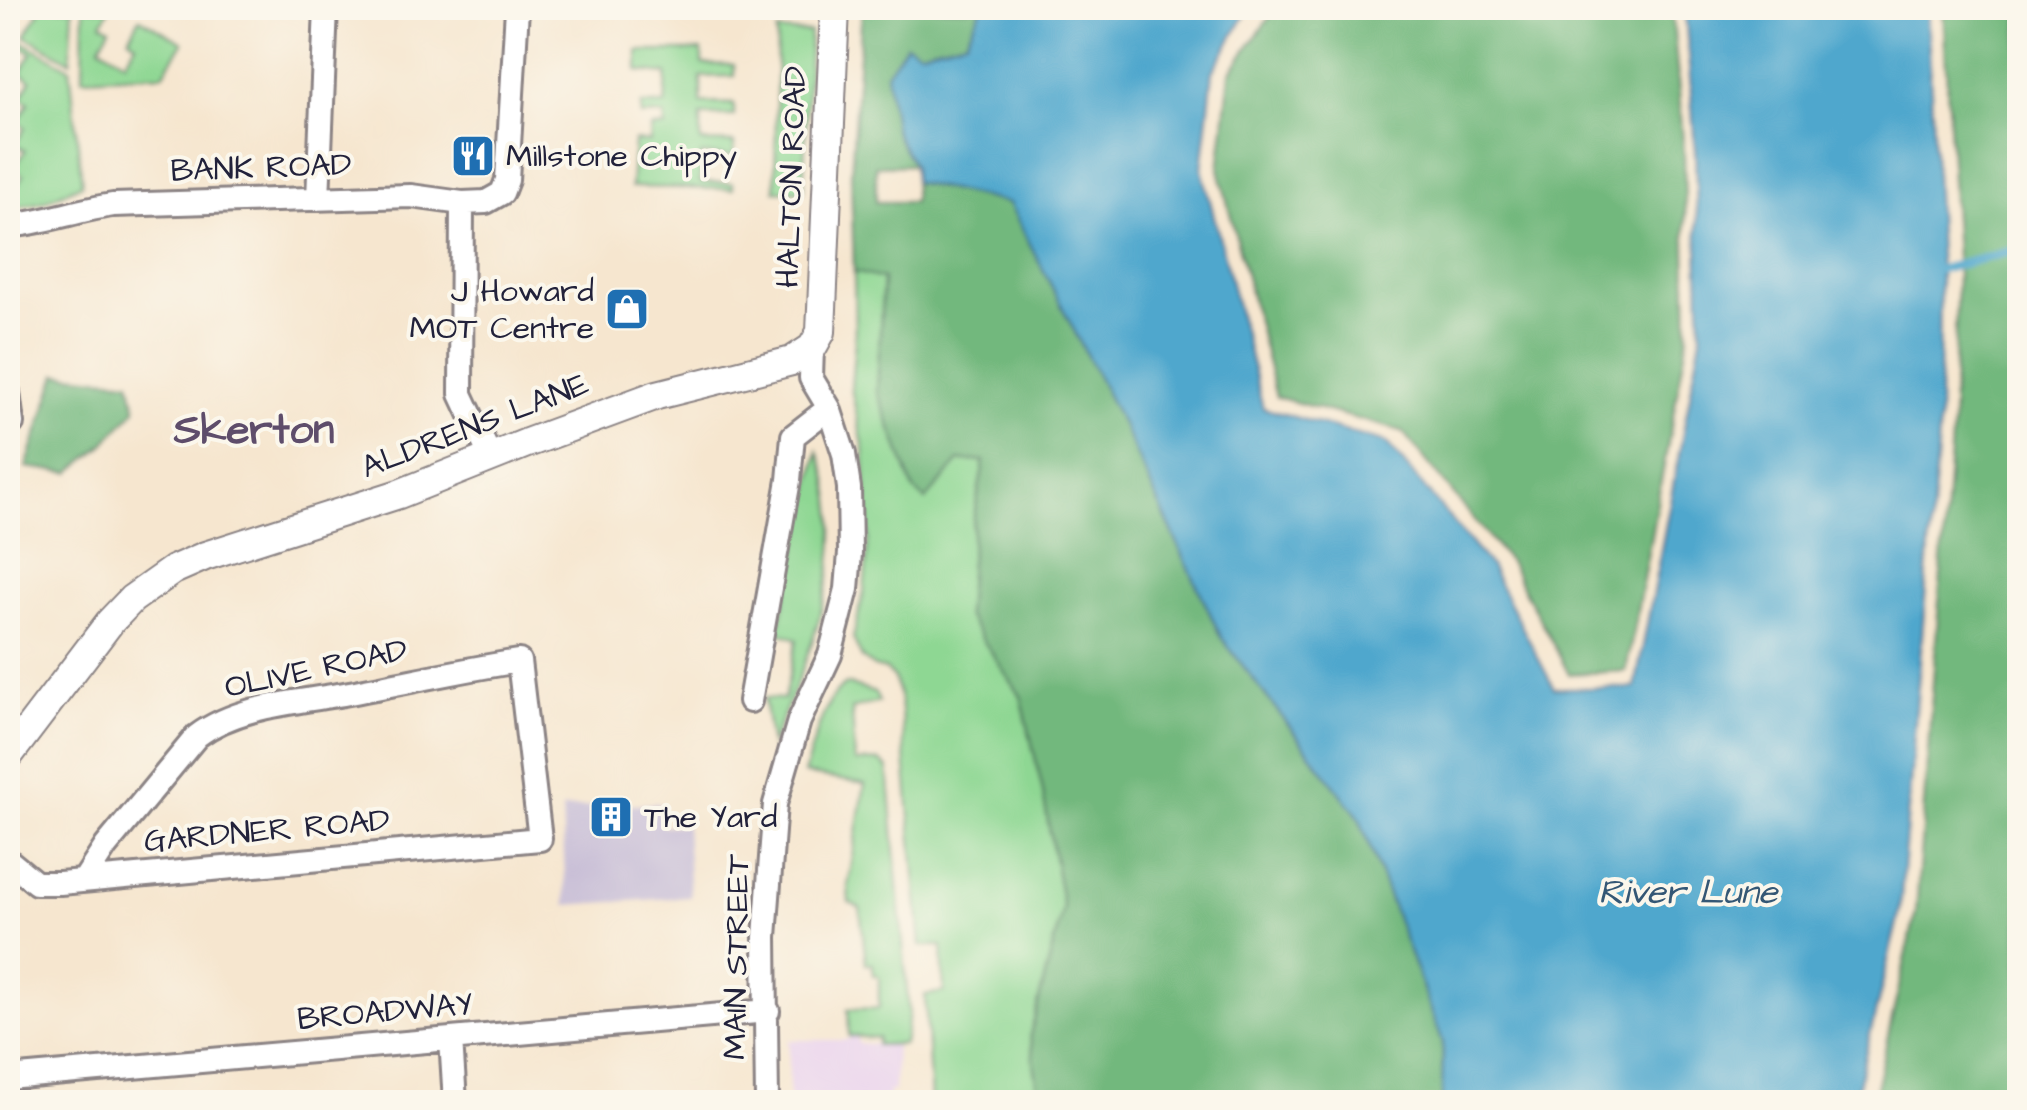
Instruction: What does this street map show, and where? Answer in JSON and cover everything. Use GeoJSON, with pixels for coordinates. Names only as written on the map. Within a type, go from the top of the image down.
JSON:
{"type":"FeatureCollection","features":[{"type":"Feature","properties":{"kind":"street"},"geometry":{"type":"LineString","coordinates":[[318,199],[326,8]]}},
{"type":"Feature","properties":{"kind":"street","name":"BANK ROAD"},"geometry":{"type":"LineString","coordinates":[[8,226],[113,205],[411,196],[486,202],[502,193],[508,180],[517,8]]}},
{"type":"Feature","properties":{"kind":"street","name":"HALTON ROAD"},"geometry":{"type":"LineString","coordinates":[[812,348],[822,332],[835,8]]}},
{"type":"Feature","properties":{"kind":"street"},"geometry":{"type":"LineString","coordinates":[[462,203],[461,394],[491,458]]}},
{"type":"Feature","properties":{"kind":"street","name":"MAIN STREET"},"geometry":{"type":"LineString","coordinates":[[766,1102],[765,937],[779,784],[800,720],[830,656],[847,589],[849,488],[842,443],[829,408],[811,378],[812,348]]}},
{"type":"Feature","properties":{"kind":"street","name":"ALDRENS LANE"},"geometry":{"type":"LineString","coordinates":[[8,756],[110,622],[163,576],[206,556],[399,494],[657,396],[792,361],[812,348]]}},
{"type":"Feature","properties":{"kind":"street"},"geometry":{"type":"LineString","coordinates":[[8,392],[12,423]]}},
{"type":"Feature","properties":{"kind":"street"},"geometry":{"type":"LineString","coordinates":[[750,701],[789,480],[793,436],[829,408]]}},
{"type":"Feature","properties":{"kind":"street","name":"GARDNER ROAD"},"geometry":{"type":"LineString","coordinates":[[8,860],[36,883],[540,840],[519,660],[513,662]]}},
{"type":"Feature","properties":{"kind":"street","name":"OLIVE ROAD"},"geometry":{"type":"LineString","coordinates":[[84,880],[140,805],[198,736],[214,724],[251,712],[513,662]]}},
{"type":"Feature","properties":{"kind":"street","name":"BROADWAY"},"geometry":{"type":"LineString","coordinates":[[8,1078],[768,1011]]}},
{"type":"Feature","properties":{"kind":"street"},"geometry":{"type":"LineString","coordinates":[[451,1039],[455,1102]]}},
{"type":"Feature","properties":{"kind":"shaded area"},"geometry":{"type":"Polygon","coordinates":[[[659,803],[661,826],[686,825],[690,897],[566,905],[562,809],[659,803]]]}},
{"type":"Feature","properties":{"kind":"shaded area"},"geometry":{"type":"Polygon","coordinates":[[[849,1036],[857,1036],[858,1043],[896,1046],[894,1091],[889,1091],[889,1102],[789,1102],[789,1040],[848,1040],[849,1036]]]}},
{"type":"Feature","properties":{"kind":"green space"},"geometry":{"type":"Polygon","coordinates":[[[32,8],[73,8],[70,61],[25,36],[39,12],[32,8]]]}},
{"type":"Feature","properties":{"kind":"green space"},"geometry":{"type":"Polygon","coordinates":[[[84,8],[110,8],[102,23],[110,28],[100,46],[125,61],[136,43],[129,38],[140,18],[183,43],[163,74],[83,78],[84,8]]]}},
{"type":"Feature","properties":{"kind":"green space"},"geometry":{"type":"Polygon","coordinates":[[[862,8],[982,8],[966,40],[920,51],[895,133],[913,165],[876,166],[876,202],[913,202],[914,182],[1009,203],[1123,426],[1221,637],[1359,817],[1443,1042],[1442,1102],[1040,1102],[1030,1035],[1063,908],[1021,696],[966,615],[973,523],[984,461],[959,461],[926,500],[914,490],[877,391],[883,279],[854,272],[851,174],[862,8]]]}},
{"type":"Feature","properties":{"kind":"green space"},"geometry":{"type":"Polygon","coordinates":[[[1276,8],[1672,8],[1684,153],[1688,335],[1626,671],[1569,674],[1509,562],[1402,431],[1276,397],[1219,169],[1230,73],[1276,8]]]}},
{"type":"Feature","properties":{"kind":"green space"},"geometry":{"type":"Polygon","coordinates":[[[1943,8],[2019,8],[2019,1102],[1873,1102],[1916,912],[1952,425],[1957,276],[1943,8]]]}},
{"type":"Feature","properties":{"kind":"green space"},"geometry":{"type":"Polygon","coordinates":[[[777,31],[810,33],[803,191],[775,190],[777,31]]]}},
{"type":"Feature","properties":{"kind":"green space"},"geometry":{"type":"Polygon","coordinates":[[[8,34],[70,68],[82,184],[43,202],[8,209],[8,191],[12,193],[23,175],[14,169],[25,151],[15,145],[25,127],[18,122],[29,103],[21,98],[31,80],[20,73],[32,53],[8,39],[8,34]]]}},
{"type":"Feature","properties":{"kind":"green space"},"geometry":{"type":"Polygon","coordinates":[[[638,51],[702,51],[702,64],[734,65],[734,76],[701,77],[701,103],[734,104],[734,116],[701,116],[701,142],[734,143],[734,156],[701,155],[700,182],[733,183],[733,189],[631,187],[634,141],[650,142],[651,128],[665,127],[664,115],[641,116],[642,105],[665,105],[667,74],[638,71],[638,51]]]}},
{"type":"Feature","properties":{"kind":"green space"},"geometry":{"type":"Polygon","coordinates":[[[854,272],[883,278],[877,391],[914,490],[926,499],[959,461],[984,461],[973,523],[966,615],[1021,696],[1063,908],[1030,1035],[1040,1102],[931,1102],[925,995],[944,992],[942,946],[921,946],[900,699],[894,678],[862,658],[853,638],[864,591],[869,533],[864,450],[851,388],[854,272]]]}},
{"type":"Feature","properties":{"kind":"green space"},"geometry":{"type":"Polygon","coordinates":[[[57,374],[130,381],[136,409],[70,473],[26,467],[57,374]]]}},
{"type":"Feature","properties":{"kind":"green space"},"geometry":{"type":"Polygon","coordinates":[[[818,452],[829,489],[833,526],[831,564],[813,639],[771,746],[764,698],[784,699],[797,639],[778,632],[818,452]]]}},
{"type":"Feature","properties":{"kind":"green space"},"geometry":{"type":"Polygon","coordinates":[[[847,684],[875,693],[879,702],[852,709],[855,762],[880,761],[888,768],[909,1014],[904,1044],[877,1045],[878,1038],[849,1036],[848,1009],[879,1008],[879,976],[873,975],[873,964],[866,964],[860,908],[849,902],[848,886],[865,784],[804,774],[825,711],[847,684]]]}},
{"type":"Feature","properties":{"kind":"water","name":"River Lune"},"geometry":{"type":"Polygon","coordinates":[[[982,8],[1249,8],[1213,72],[1202,169],[1263,408],[1387,443],[1490,566],[1554,688],[1635,688],[1701,337],[1695,151],[1685,8],[1927,8],[1940,275],[1939,424],[1900,910],[1854,1102],[1442,1102],[1443,1042],[1359,817],[1221,637],[1123,426],[1009,203],[914,182],[913,165],[895,133],[886,73],[906,44],[920,51],[966,40],[982,8]]]}},
{"type":"Feature","properties":{"kind":"waterway"},"geometry":{"type":"LineString","coordinates":[[1930,272],[2020,249]]}},
{"type":"Feature","properties":{"kind":"place","name":"Millstone Chippy"},"geometry":{"type":"Point","coordinates":[473,156]}},
{"type":"Feature","properties":{"kind":"place","name":"J Howard MOT Centre"},"geometry":{"type":"Point","coordinates":[627,309]}},
{"type":"Feature","properties":{"kind":"place","name":"The Yard"},"geometry":{"type":"Point","coordinates":[611,817]}},
{"type":"Feature","properties":{"kind":"district","name":"Skerton"},"geometry":{"type":"Point","coordinates":[254,431]}}]}
